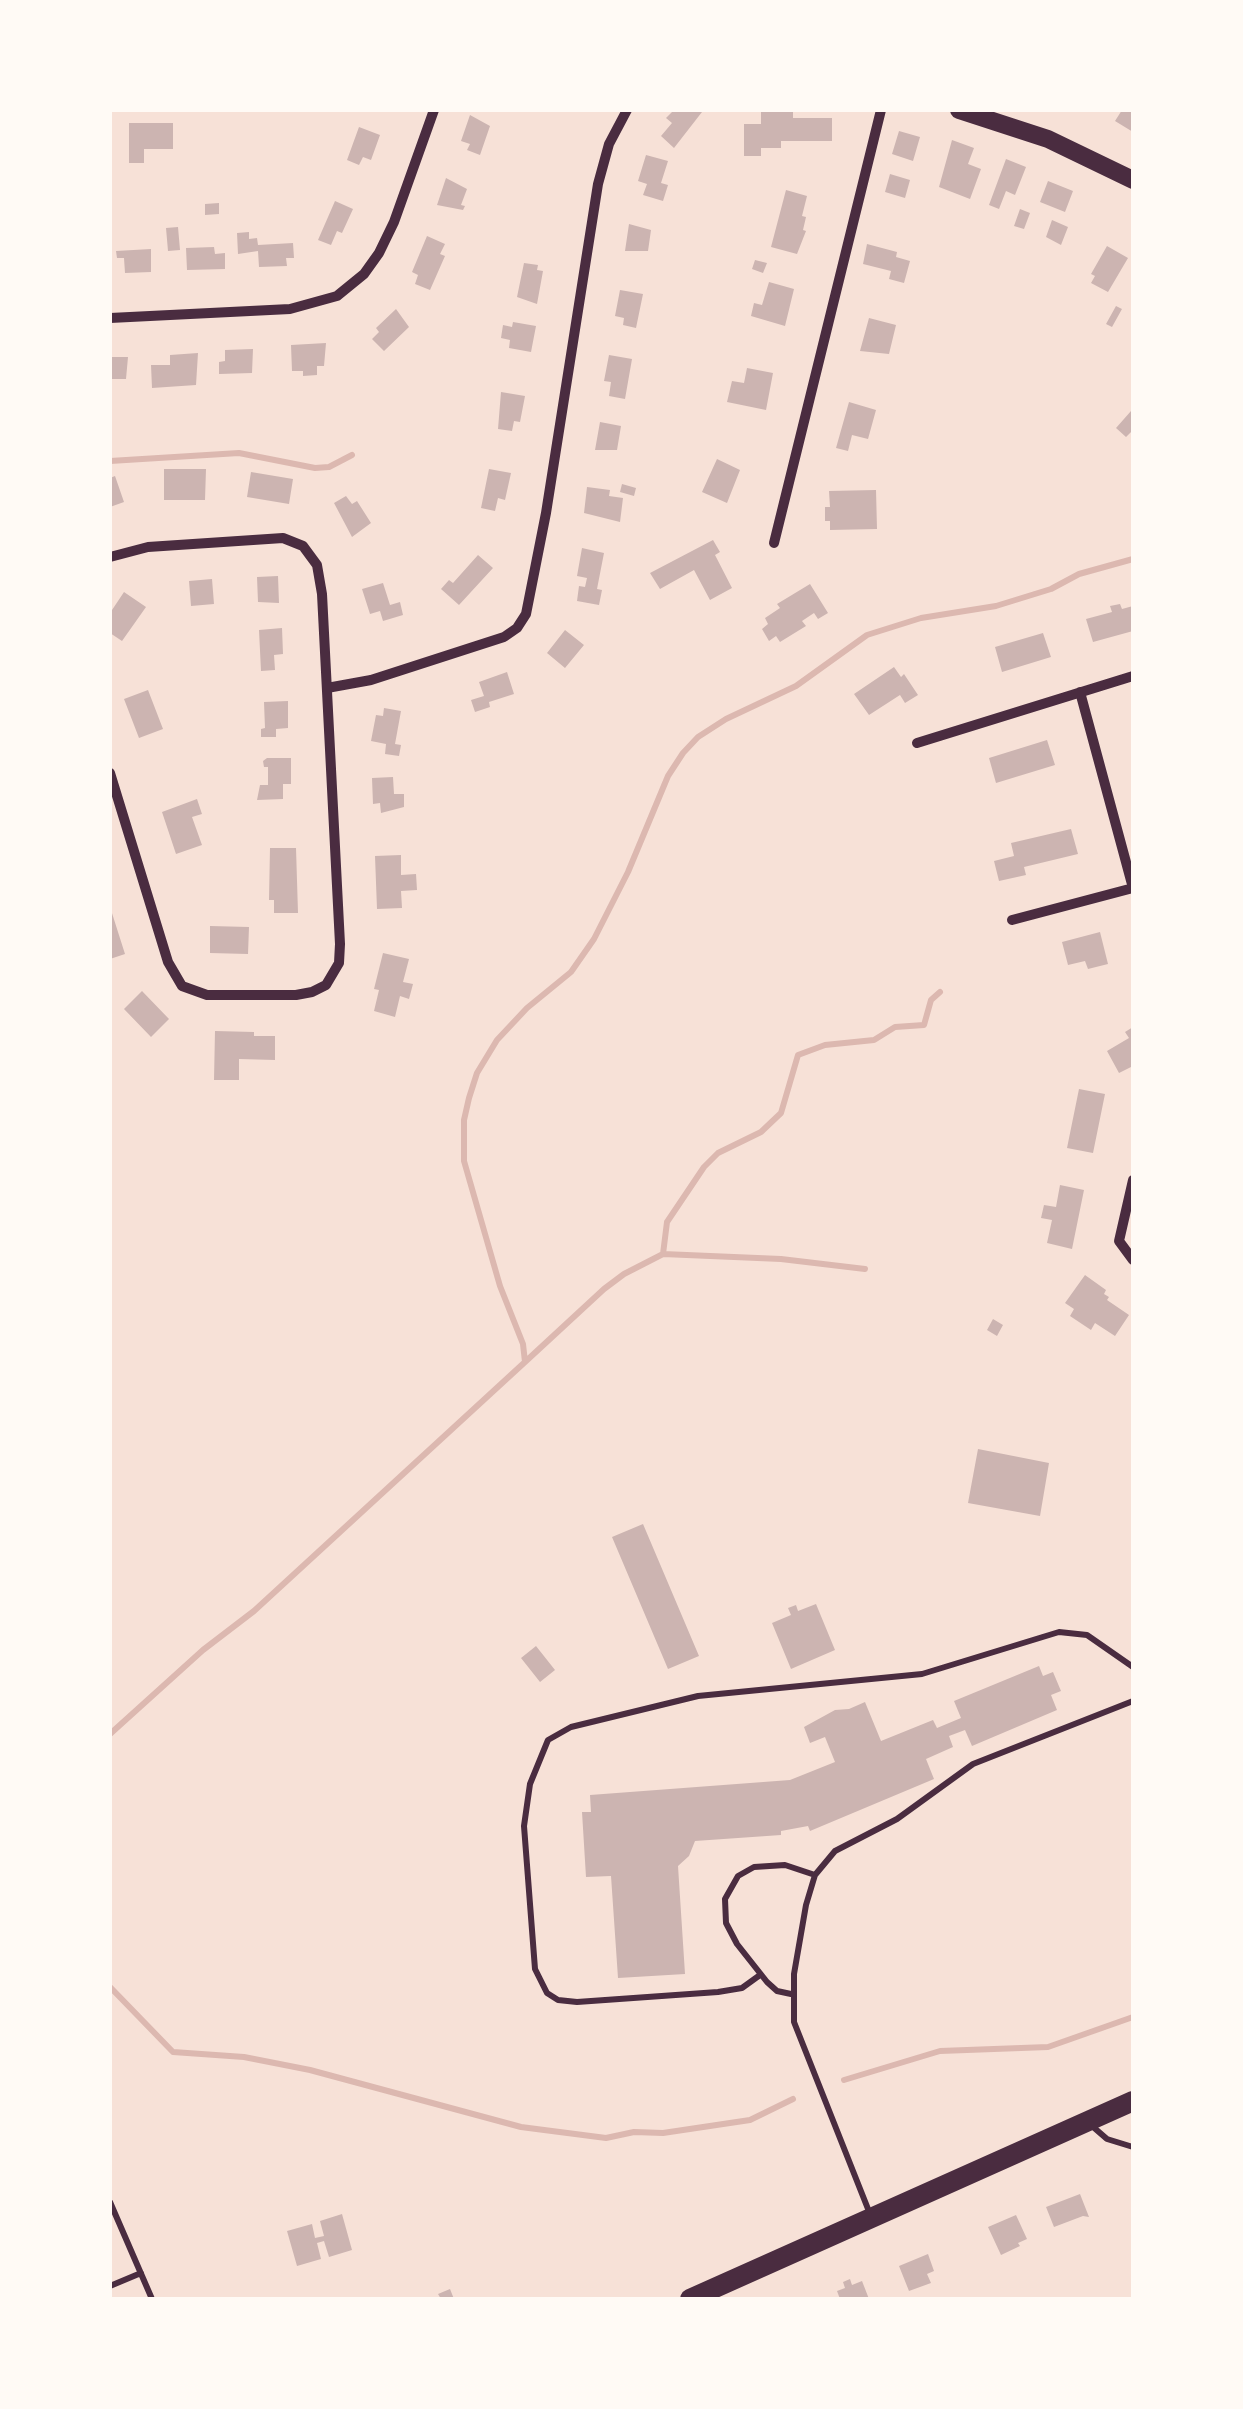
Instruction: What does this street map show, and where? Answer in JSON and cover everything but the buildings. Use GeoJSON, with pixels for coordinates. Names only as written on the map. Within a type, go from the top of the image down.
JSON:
{"type":"FeatureCollection","features":[{"type":"Feature","properties":{"kind":"main road"},"geometry":{"type":"LineString","coordinates":[[962,110],[1048,138],[1133,180]]}},
{"type":"Feature","properties":{"kind":"main road"},"geometry":{"type":"LineString","coordinates":[[690,2299],[1133,2101]]}},
{"type":"Feature","properties":{"kind":"street"},"geometry":{"type":"LineString","coordinates":[[110,318],[290,309],[337,296],[364,274],[379,254],[434,110]]}},
{"type":"Feature","properties":{"kind":"street"},"geometry":{"type":"LineString","coordinates":[[327,688],[362,682],[504,637],[517,628],[526,614],[546,513],[598,184],[609,144],[628,110]]}},
{"type":"Feature","properties":{"kind":"street"},"geometry":{"type":"LineString","coordinates":[[774,543],[881,110]]}},
{"type":"Feature","properties":{"kind":"street"},"geometry":{"type":"LineString","coordinates":[[110,557],[148,546],[274,538],[303,546],[317,564],[322,583],[340,954],[332,979],[312,992],[207,994],[182,986],[168,962],[110,774]]}},
{"type":"Feature","properties":{"kind":"street"},"geometry":{"type":"LineString","coordinates":[[918,743],[1133,676]]}},
{"type":"Feature","properties":{"kind":"street"},"geometry":{"type":"LineString","coordinates":[[1012,920],[1133,888],[1080,692]]}},
{"type":"Feature","properties":{"kind":"street"},"geometry":{"type":"LineString","coordinates":[[1133,1180],[1119,1241],[1133,1260]]}},
{"type":"Feature","properties":{"kind":"lane"},"geometry":{"type":"LineString","coordinates":[[760,1975],[742,1988],[718,1992],[576,2002],[558,2000],[546,1993],[535,1970],[524,1826],[530,1784],[548,1740],[572,1727],[698,1696],[922,1674],[1059,1632],[1087,1636],[1133,1666]]}},
{"type":"Feature","properties":{"kind":"lane"},"geometry":{"type":"LineString","coordinates":[[871,2218],[797,2035],[792,1994],[806,1905],[816,1875],[835,1851],[897,1819],[973,1764],[1133,1701]]}},
{"type":"Feature","properties":{"kind":"lane"},"geometry":{"type":"LineString","coordinates":[[792,1994],[777,1991],[760,1975],[726,1924],[727,1892],[738,1876],[764,1864],[796,1867],[816,1875]]}},
{"type":"Feature","properties":{"kind":"lane"},"geometry":{"type":"LineString","coordinates":[[1088,2122],[1106,2139],[1133,2147]]}},
{"type":"Feature","properties":{"kind":"lane"},"geometry":{"type":"LineString","coordinates":[[110,2202],[152,2299]]}},
{"type":"Feature","properties":{"kind":"lane"},"geometry":{"type":"LineString","coordinates":[[110,2286],[141,2272]]}},
{"type":"Feature","properties":{"kind":"waterway"},"geometry":{"type":"LineString","coordinates":[[110,461],[239,453],[315,468],[329,467],[352,455]]}},
{"type":"Feature","properties":{"kind":"waterway"},"geometry":{"type":"LineString","coordinates":[[110,1734],[203,1650],[254,1611],[525,1362],[523,1344],[500,1286],[464,1161],[464,1120],[469,1098],[477,1073],[497,1040],[527,1008],[571,972],[594,939],[628,872],[668,776],[683,753],[698,737],[726,719],[796,686],[867,635],[921,618],[996,606],[1051,589],[1079,574],[1133,559]]}},
{"type":"Feature","properties":{"kind":"waterway"},"geometry":{"type":"LineString","coordinates":[[525,1362],[604,1289],[663,1254],[667,1222],[704,1167],[718,1153],[761,1132],[781,1113],[798,1055],[825,1045],[874,1040],[895,1027],[924,1025],[931,1000],[940,992]]}},
{"type":"Feature","properties":{"kind":"waterway"},"geometry":{"type":"LineString","coordinates":[[663,1254],[781,1259],[865,1269]]}},
{"type":"Feature","properties":{"kind":"waterway"},"geometry":{"type":"LineString","coordinates":[[110,1987],[173,2052],[244,2057],[310,2070],[521,2127],[606,2138],[634,2132],[663,2133],[750,2120],[793,2099]]}},
{"type":"Feature","properties":{"kind":"waterway"},"geometry":{"type":"LineString","coordinates":[[844,2080],[940,2051],[1048,2047],[1133,2017]]}}]}
